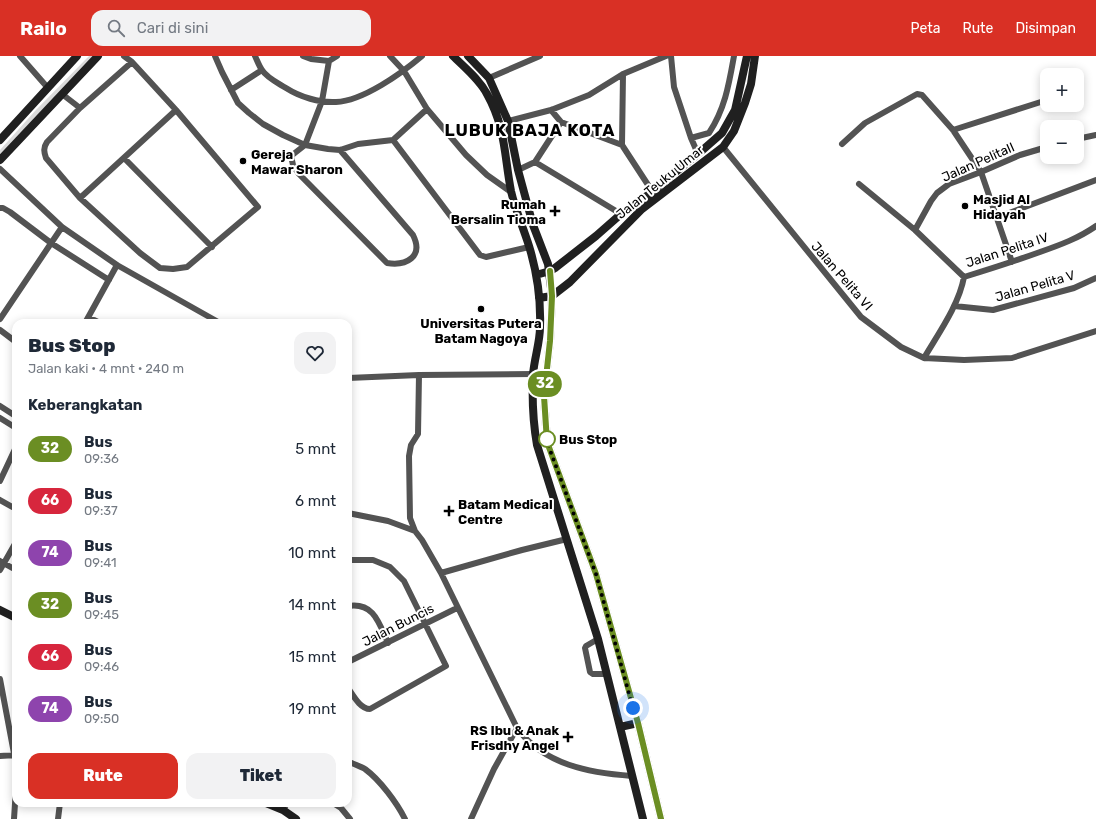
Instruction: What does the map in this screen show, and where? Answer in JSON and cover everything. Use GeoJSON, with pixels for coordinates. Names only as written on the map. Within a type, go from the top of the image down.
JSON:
{"type":"FeatureCollection","features":[{"type":"Feature","properties":{"kind":"main road"},"geometry":{"type":"LineString","coordinates":[[0,140],[77,56]]}},
{"type":"Feature","properties":{"kind":"main road"},"geometry":{"type":"LineString","coordinates":[[0,160],[98,56]]}},
{"type":"Feature","properties":{"kind":"main road"},"geometry":{"type":"LineString","coordinates":[[453,56],[478,81],[487,94],[499,120],[505,142],[511,192],[529,247],[536,275],[539,298],[540,327],[533,374],[534,424],[537,444],[598,639],[643,819]]}},
{"type":"Feature","properties":{"kind":"main road"},"geometry":{"type":"LineString","coordinates":[[468,56],[489,78],[508,120],[518,170],[533,226],[550,271],[552,296],[550,341],[544,396],[547,442],[596,574],[638,723],[661,819]]}},
{"type":"Feature","properties":{"kind":"main road","name":"Jalan Teuku Umar"},"geometry":{"type":"LineString","coordinates":[[536,275],[550,271],[596,236],[621,214],[634,206],[722,133],[735,110],[748,56]]}},
{"type":"Feature","properties":{"kind":"main road","name":"Jalan Teuku Umar"},"geometry":{"type":"LineString","coordinates":[[539,298],[552,296],[570,282],[642,209],[723,147],[734,131],[745,103],[751,84],[756,56]]}},
{"type":"Feature","properties":{"kind":"main road"},"geometry":{"type":"LineString","coordinates":[[0,610],[12,616]]}},
{"type":"Feature","properties":{"kind":"main road"},"geometry":{"type":"LineString","coordinates":[[620,727],[638,723]]}},
{"type":"Feature","properties":{"kind":"main road"},"geometry":{"type":"LineString","coordinates":[[285,807],[296,819]]}},
{"type":"Feature","properties":{"kind":"street"},"geometry":{"type":"LineString","coordinates":[[20,56],[48,88]]}},
{"type":"Feature","properties":{"kind":"street"},"geometry":{"type":"LineString","coordinates":[[124,56],[132,62],[176,110],[258,207],[187,267],[173,269],[160,268],[140,253],[80,198],[46,158],[44,152],[44,146],[47,142],[80,108],[132,62]]}},
{"type":"Feature","properties":{"kind":"street"},"geometry":{"type":"LineString","coordinates":[[215,56],[238,103],[263,124],[305,145],[340,150],[358,144],[393,140],[427,109]]}},
{"type":"Feature","properties":{"kind":"street"},"geometry":{"type":"LineString","coordinates":[[255,56],[262,70],[275,81],[294,93],[322,101],[337,102],[348,100],[370,91],[404,71],[422,56]]}},
{"type":"Feature","properties":{"kind":"street"},"geometry":{"type":"LineString","coordinates":[[303,56],[311,59],[329,61],[337,56]]}},
{"type":"Feature","properties":{"kind":"street"},"geometry":{"type":"LineString","coordinates":[[390,56],[404,71],[427,109],[474,163],[511,192]]}},
{"type":"Feature","properties":{"kind":"street"},"geometry":{"type":"LineString","coordinates":[[489,78],[527,59],[540,56]]}},
{"type":"Feature","properties":{"kind":"street"},"geometry":{"type":"LineString","coordinates":[[508,120],[551,110],[589,96],[624,74],[666,56]]}},
{"type":"Feature","properties":{"kind":"street"},"geometry":{"type":"LineString","coordinates":[[670,56],[674,87],[698,154]]}},
{"type":"Feature","properties":{"kind":"street"},"geometry":{"type":"LineString","coordinates":[[691,138],[709,133],[718,120],[725,100],[734,56]]}},
{"type":"Feature","properties":{"kind":"street"},"geometry":{"type":"LineString","coordinates":[[329,61],[322,101],[305,145],[291,156],[293,165],[299,174],[387,263],[405,263],[414,257],[417,250],[416,242],[413,236],[340,150]]}},
{"type":"Feature","properties":{"kind":"street"},"geometry":{"type":"LineString","coordinates":[[231,90],[262,70]]}},
{"type":"Feature","properties":{"kind":"street"},"geometry":{"type":"LineString","coordinates":[[624,74],[622,145],[652,191]]}},
{"type":"Feature","properties":{"kind":"street"},"geometry":{"type":"LineString","coordinates":[[62,94],[80,108]]}},
{"type":"Feature","properties":{"kind":"street"},"geometry":{"type":"LineString","coordinates":[[842,144],[865,123],[917,94],[924,96],[953,130],[981,172],[1012,262]]}},
{"type":"Feature","properties":{"kind":"street"},"geometry":{"type":"LineString","coordinates":[[953,130],[1040,102]]}},
{"type":"Feature","properties":{"kind":"street"},"geometry":{"type":"LineString","coordinates":[[80,198],[176,110]]}},
{"type":"Feature","properties":{"kind":"street"},"geometry":{"type":"LineString","coordinates":[[551,110],[562,122],[622,145]]}},
{"type":"Feature","properties":{"kind":"street"},"geometry":{"type":"LineString","coordinates":[[518,170],[535,162],[562,122]]}},
{"type":"Feature","properties":{"kind":"street"},"geometry":{"type":"LineString","coordinates":[[1084,137],[1096,135]]}},
{"type":"Feature","properties":{"kind":"street"},"geometry":{"type":"LineString","coordinates":[[393,140],[480,255],[486,257],[529,247]]}},
{"type":"Feature","properties":{"kind":"street","name":"Jalan Pelita VI"},"geometry":{"type":"LineString","coordinates":[[723,147],[862,317],[901,347],[924,358],[964,360],[1012,358],[1096,331]]}},
{"type":"Feature","properties":{"kind":"street","name":"Jalan PelitaII"},"geometry":{"type":"LineString","coordinates":[[915,230],[930,201],[949,184],[981,172],[1020,154],[1040,149]]}},
{"type":"Feature","properties":{"kind":"street"},"geometry":{"type":"LineString","coordinates":[[124,158],[212,247]]}},
{"type":"Feature","properties":{"kind":"street"},"geometry":{"type":"LineString","coordinates":[[535,162],[621,214]]}},
{"type":"Feature","properties":{"kind":"street"},"geometry":{"type":"LineString","coordinates":[[0,169],[62,227],[117,265],[213,319]]}},
{"type":"Feature","properties":{"kind":"street"},"geometry":{"type":"LineString","coordinates":[[996,218],[1096,180]]}},
{"type":"Feature","properties":{"kind":"street","name":"Jalan Pelita IV"},"geometry":{"type":"LineString","coordinates":[[859,184],[915,230],[964,277],[1062,244],[1084,234],[1096,226]]}},
{"type":"Feature","properties":{"kind":"street"},"geometry":{"type":"LineString","coordinates":[[0,208],[10,212],[51,243],[109,280]]}},
{"type":"Feature","properties":{"kind":"street"},"geometry":{"type":"LineString","coordinates":[[0,319],[62,227]]}},
{"type":"Feature","properties":{"kind":"street"},"geometry":{"type":"LineString","coordinates":[[88,319],[117,265]]}},
{"type":"Feature","properties":{"kind":"street"},"geometry":{"type":"LineString","coordinates":[[924,358],[954,306],[963,286],[964,277]]}},
{"type":"Feature","properties":{"kind":"street","name":"Jalan Pelita V"},"geometry":{"type":"LineString","coordinates":[[954,306],[993,310],[1074,288],[1096,278]]}},
{"type":"Feature","properties":{"kind":"street"},"geometry":{"type":"LineString","coordinates":[[0,330],[12,339]]}},
{"type":"Feature","properties":{"kind":"street"},"geometry":{"type":"LineString","coordinates":[[352,378],[419,375],[533,374]]}},
{"type":"Feature","properties":{"kind":"street"},"geometry":{"type":"LineString","coordinates":[[419,375],[418,434],[411,444],[409,456],[410,518],[414,531],[422,540],[441,573],[517,728],[525,739],[536,748],[558,760],[592,772],[632,776]]}},
{"type":"Feature","properties":{"kind":"street"},"geometry":{"type":"LineString","coordinates":[[0,406],[12,414]]}},
{"type":"Feature","properties":{"kind":"street"},"geometry":{"type":"LineString","coordinates":[[0,418],[12,426]]}},
{"type":"Feature","properties":{"kind":"street"},"geometry":{"type":"LineString","coordinates":[[0,481],[12,456]]}},
{"type":"Feature","properties":{"kind":"street"},"geometry":{"type":"LineString","coordinates":[[0,500],[12,507]]}},
{"type":"Feature","properties":{"kind":"street"},"geometry":{"type":"LineString","coordinates":[[352,514],[388,521],[414,531]]}},
{"type":"Feature","properties":{"kind":"street"},"geometry":{"type":"LineString","coordinates":[[441,573],[567,539]]}},
{"type":"Feature","properties":{"kind":"street"},"geometry":{"type":"LineString","coordinates":[[12,548],[1,565],[12,569]]}},
{"type":"Feature","properties":{"kind":"street"},"geometry":{"type":"LineString","coordinates":[[352,560],[373,560],[390,567],[404,581],[445,664],[445,668],[370,709],[363,707],[352,693]]}},
{"type":"Feature","properties":{"kind":"street"},"geometry":{"type":"LineString","coordinates":[[352,606],[361,605],[371,611],[388,643]]}},
{"type":"Feature","properties":{"kind":"street","name":"Jalan Buncis"},"geometry":{"type":"LineString","coordinates":[[352,660],[457,608]]}},
{"type":"Feature","properties":{"kind":"street"},"geometry":{"type":"LineString","coordinates":[[598,639],[585,648],[589,671],[592,674],[607,674]]}},
{"type":"Feature","properties":{"kind":"street"},"geometry":{"type":"LineString","coordinates":[[0,679],[2,707],[12,741]]}},
{"type":"Feature","properties":{"kind":"street"},"geometry":{"type":"LineString","coordinates":[[471,819],[494,769],[517,728]]}},
{"type":"Feature","properties":{"kind":"street"},"geometry":{"type":"LineString","coordinates":[[0,756],[12,755]]}},
{"type":"Feature","properties":{"kind":"street"},"geometry":{"type":"LineString","coordinates":[[352,763],[365,769],[374,777],[387,791],[405,819]]}},
{"type":"Feature","properties":{"kind":"street"},"geometry":{"type":"LineString","coordinates":[[14,819],[15,807]]}},
{"type":"Feature","properties":{"kind":"street"},"geometry":{"type":"LineString","coordinates":[[58,819],[60,807]]}},
{"type":"Feature","properties":{"kind":"street"},"geometry":{"type":"LineString","coordinates":[[339,807],[350,819]]}},
{"type":"Feature","properties":{"kind":"shaded area"},"geometry":{"type":"Polygon","coordinates":[[[89,56],[94,56],[0,155],[0,150],[35,111],[89,56]]]}},
{"type":"Feature","properties":{"kind":"bus line","name":"32"},"geometry":{"type":"LineString","coordinates":[[550,271],[552,296],[550,341],[544,396],[547,442],[596,574],[638,723],[661,819]]}},
{"type":"Feature","properties":{"kind":"place","name":"Gereja Mawar Sharon"},"geometry":{"type":"Point","coordinates":[243,161]}},
{"type":"Feature","properties":{"kind":"place","name":"Masjid Al Hidayah"},"geometry":{"type":"Point","coordinates":[965,206]}},
{"type":"Feature","properties":{"kind":"place","name":"Rumah Bersalin Tioma"},"geometry":{"type":"Point","coordinates":[555,211]}},
{"type":"Feature","properties":{"kind":"place","name":"Universitas Putera Batam Nagoya"},"geometry":{"type":"Point","coordinates":[481,309]}},
{"type":"Feature","properties":{"kind":"place","name":"Bus Stop"},"geometry":{"type":"Point","coordinates":[547,439]}},
{"type":"Feature","properties":{"kind":"place","name":"Batam Medical Centre"},"geometry":{"type":"Point","coordinates":[449,511]}},
{"type":"Feature","properties":{"kind":"place","name":"RS Ibu & Anak Frisdhy Angel"},"geometry":{"type":"Point","coordinates":[568,737]}},
{"type":"Feature","properties":{"kind":"district","name":"LUBUK BAJA KOTA"},"geometry":{"type":"Point","coordinates":[530,130]}},
{"type":"Feature","properties":{"kind":"route"},"geometry":{"type":"LineString","coordinates":[[547,439],[596,574],[633,708]]}}]}
